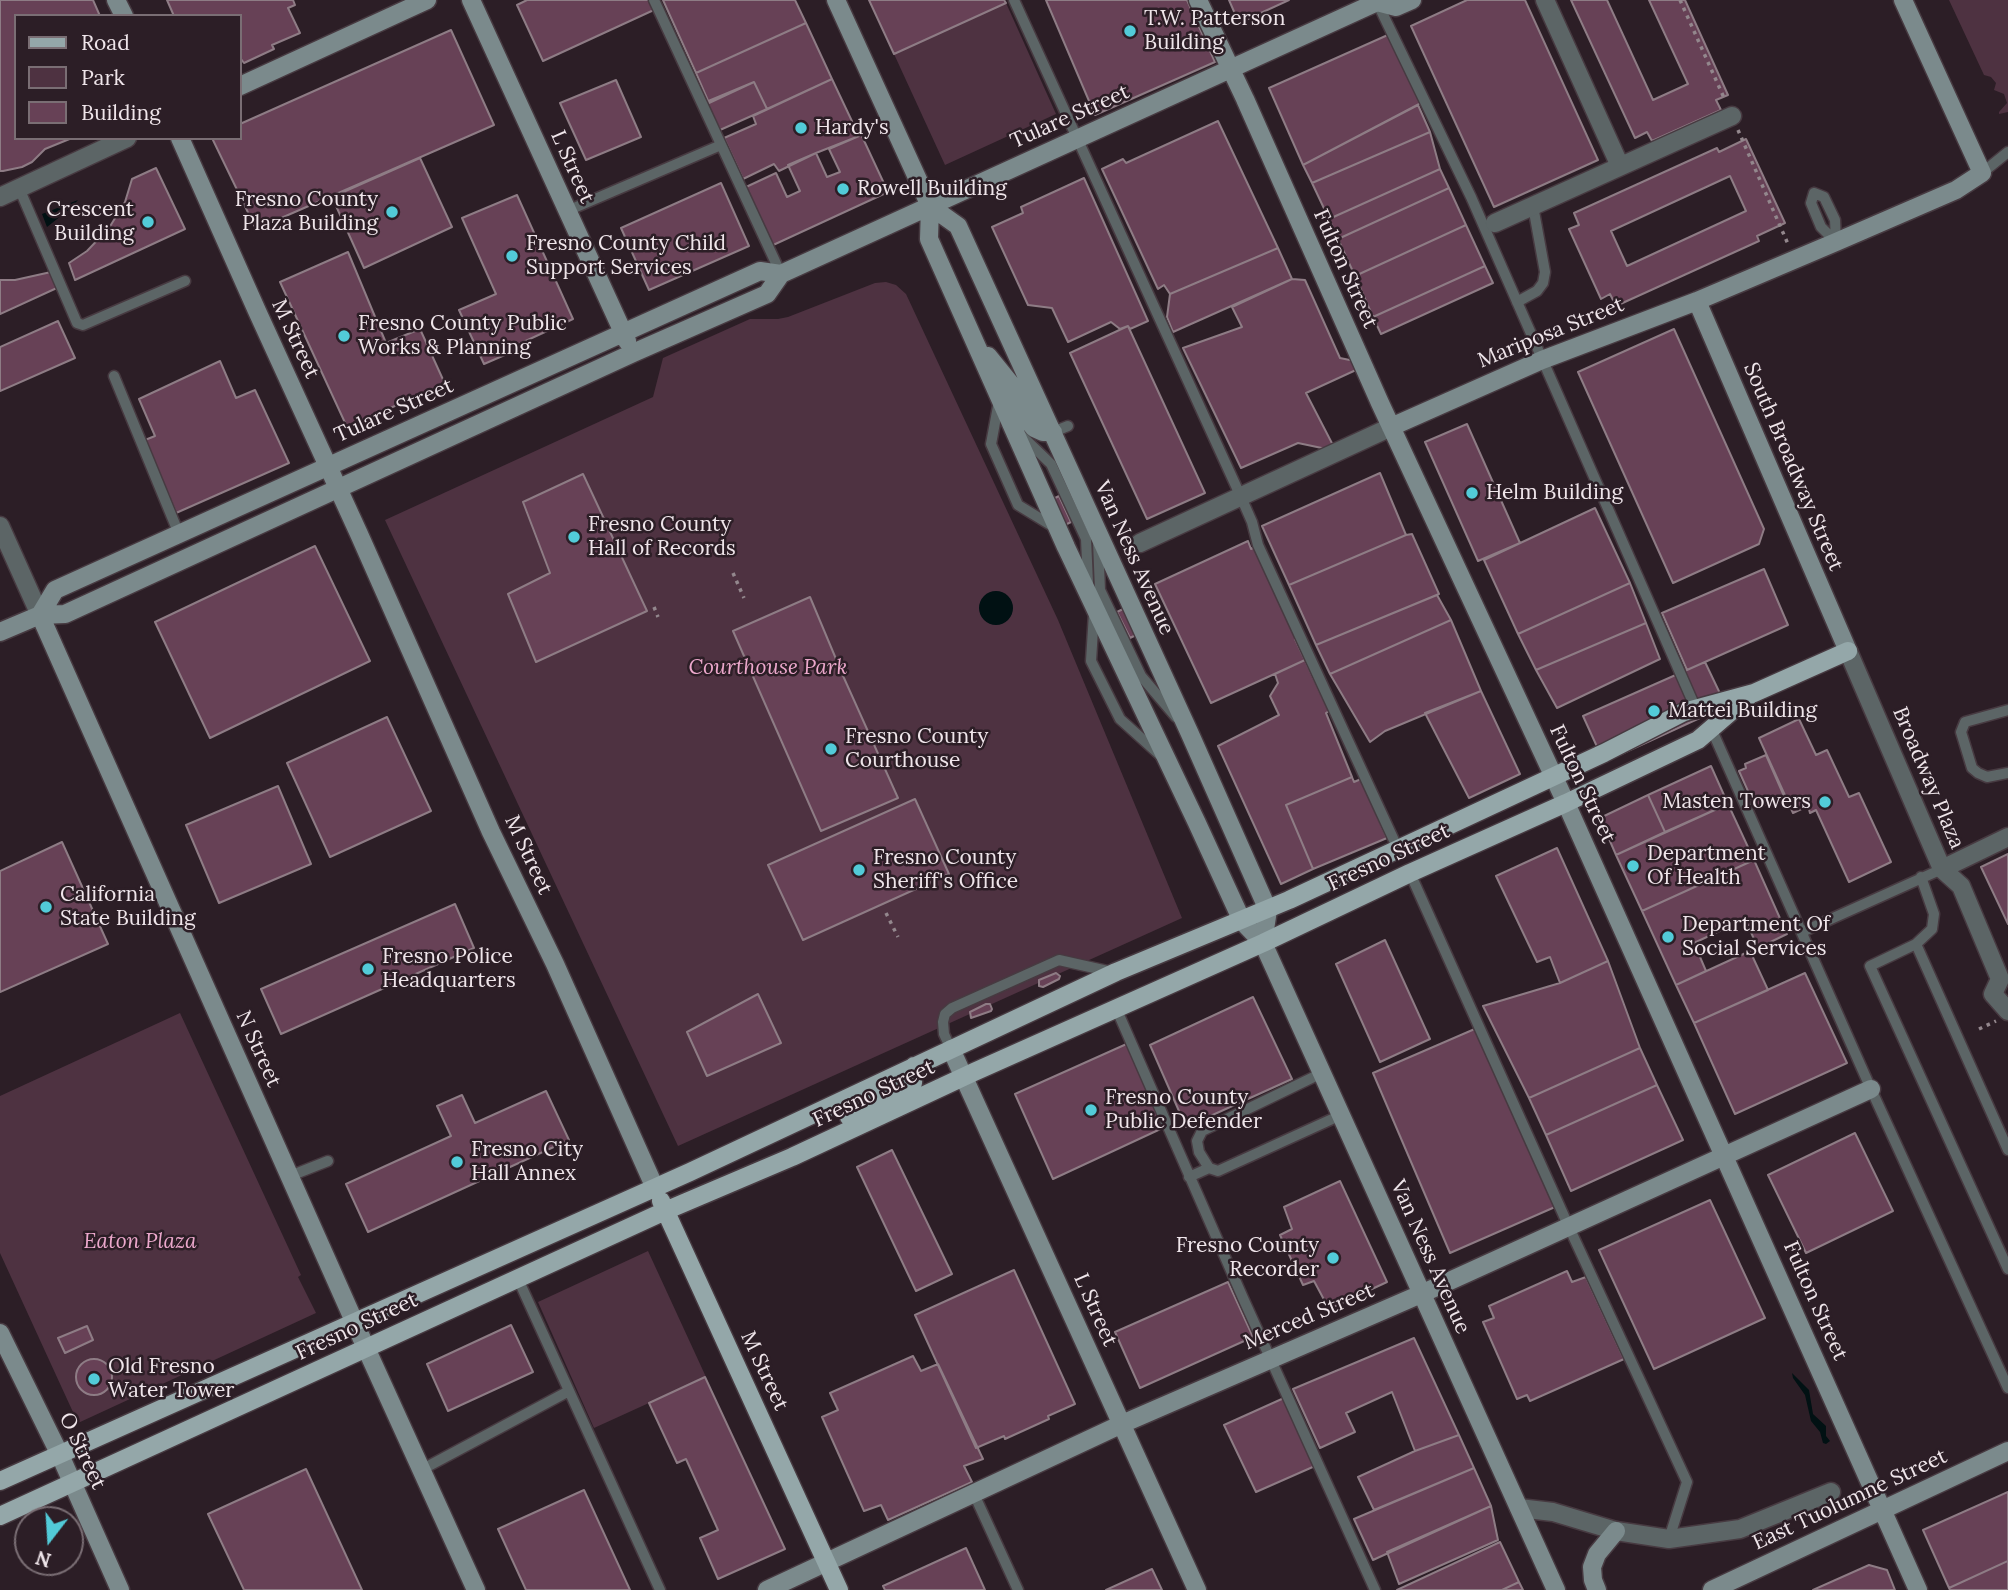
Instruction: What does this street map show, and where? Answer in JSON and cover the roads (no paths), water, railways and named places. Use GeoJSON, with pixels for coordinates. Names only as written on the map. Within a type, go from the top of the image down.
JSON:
{"type":"FeatureCollection","features":[{"type":"Feature","properties":{"kind":"main road"},"geometry":{"type":"LineString","coordinates":[[242,85],[427,0]]}},
{"type":"Feature","properties":{"kind":"main road","name":"L Street"},"geometry":{"type":"LineString","coordinates":[[471,0],[633,353]]}},
{"type":"Feature","properties":{"kind":"main road","name":"Van Ness Avenue"},"geometry":{"type":"LineString","coordinates":[[836,0],[930,206],[929,239],[1058,530],[1242,921],[1263,943],[1556,1590]]}},
{"type":"Feature","properties":{"kind":"main road","name":"Fulton Street"},"geometry":{"type":"LineString","coordinates":[[1198,0],[1391,427],[1566,803],[1918,1590]]}},
{"type":"Feature","properties":{"kind":"main road","name":"Tulare Street"},"geometry":{"type":"LineString","coordinates":[[0,632],[40,615],[65,614],[766,294],[781,274],[1377,1],[1396,7],[1412,0]]}},
{"type":"Feature","properties":{"kind":"main road"},"geometry":{"type":"LineString","coordinates":[[1903,0],[1982,173]]}},
{"type":"Feature","properties":{"kind":"main road","name":"M Street"},"geometry":{"type":"LineString","coordinates":[[181,140],[488,824],[555,964],[839,1590]]}},
{"type":"Feature","properties":{"kind":"main road","name":"Mariposa Street"},"geometry":{"type":"LineString","coordinates":[[1391,427],[1542,360],[1836,242],[1956,190],[1982,173]]}},
{"type":"Feature","properties":{"kind":"main road","name":"Van Ness Avenue"},"geometry":{"type":"LineString","coordinates":[[930,206],[958,226],[1061,429],[1097,533],[1268,910]]}},
{"type":"Feature","properties":{"kind":"main road","name":"Tulare Street"},"geometry":{"type":"LineString","coordinates":[[40,615],[55,590],[760,271],[781,274]]}},
{"type":"Feature","properties":{"kind":"main road","name":"South Broadway Street"},"geometry":{"type":"LineString","coordinates":[[1697,300],[1848,651]]}},
{"type":"Feature","properties":{"kind":"main road"},"geometry":{"type":"LineString","coordinates":[[970,335],[1014,388],[1028,421],[1034,428],[1043,432],[1061,429]]}},
{"type":"Feature","properties":{"kind":"main road","name":"N Street"},"geometry":{"type":"LineString","coordinates":[[40,615],[476,1590]]}},
{"type":"Feature","properties":{"kind":"main road","name":"Fresno Street"},"geometry":{"type":"LineString","coordinates":[[0,1481],[655,1188],[1116,972],[1268,910],[1554,777],[1684,712],[1754,693],[1848,651]]}},
{"type":"Feature","properties":{"kind":"main road","name":"Fresno Street"},"geometry":{"type":"LineString","coordinates":[[0,1516],[1566,803],[1698,740],[1754,693]]}},
{"type":"Feature","properties":{"kind":"main road"},"geometry":{"type":"LineString","coordinates":[[1263,943],[1268,910]]}},
{"type":"Feature","properties":{"kind":"main road","name":"L Street"},"geometry":{"type":"LineString","coordinates":[[951,1049],[1197,1590]]}},
{"type":"Feature","properties":{"kind":"main road"},"geometry":{"type":"LineString","coordinates":[[792,1157],[818,1132],[909,1088],[913,1083],[914,1066]]}},
{"type":"Feature","properties":{"kind":"main road","name":"Merced Street"},"geometry":{"type":"LineString","coordinates":[[767,1590],[1122,1424],[1421,1294],[1871,1089]]}},
{"type":"Feature","properties":{"kind":"main road","name":"O Street"},"geometry":{"type":"LineString","coordinates":[[0,1333],[60,1454],[120,1590]]}},
{"type":"Feature","properties":{"kind":"main road","name":"East Tuolumne Street"},"geometry":{"type":"LineString","coordinates":[[1712,1590],[1735,1585],[2008,1451]]}},
{"type":"Feature","properties":{"kind":"main road"},"geometry":{"type":"LineString","coordinates":[[1597,1590],[1592,1567],[1597,1554],[1616,1531]]}},
{"type":"Feature","properties":{"kind":"street"},"geometry":{"type":"LineString","coordinates":[[1545,0],[1619,166]]}},
{"type":"Feature","properties":{"kind":"street"},"geometry":{"type":"LineString","coordinates":[[1494,223],[1732,116]]}},
{"type":"Feature","properties":{"kind":"street"},"geometry":{"type":"LineString","coordinates":[[0,197],[123,140]]}},
{"type":"Feature","properties":{"kind":"street","name":"Mariposa Street"},"geometry":{"type":"LineString","coordinates":[[1140,543],[1391,427]]}},
{"type":"Feature","properties":{"kind":"street","name":"N Street"},"geometry":{"type":"LineString","coordinates":[[0,526],[40,615]]}},
{"type":"Feature","properties":{"kind":"street","name":"Broadway Plaza"},"geometry":{"type":"LineString","coordinates":[[1848,651],[1942,869],[1961,886],[2000,979],[1993,994],[2008,1011]]}},
{"type":"Feature","properties":{"kind":"street"},"geometry":{"type":"LineString","coordinates":[[1942,869],[2008,837]]}},
{"type":"Feature","properties":{"kind":"street"},"geometry":{"type":"LineString","coordinates":[[1519,1508],[1553,1511],[1616,1531],[1669,1539],[1740,1529],[1831,1492]]}},
{"type":"Feature","properties":{"kind":"lane"},"geometry":{"type":"LineString","coordinates":[[654,0],[781,274]]}},
{"type":"Feature","properties":{"kind":"lane"},"geometry":{"type":"LineString","coordinates":[[1014,0],[1241,497],[1258,545],[1398,849]]}},
{"type":"Feature","properties":{"kind":"lane"},"geometry":{"type":"LineString","coordinates":[[1377,1],[1471,197],[1696,709]]}},
{"type":"Feature","properties":{"kind":"lane"},"geometry":{"type":"LineString","coordinates":[[567,211],[721,145]]}},
{"type":"Feature","properties":{"kind":"lane"},"geometry":{"type":"LineString","coordinates":[[1982,173],[2008,152]]}},
{"type":"Feature","properties":{"kind":"lane"},"geometry":{"type":"LineString","coordinates":[[19,188],[78,323],[83,325],[185,281]]}},
{"type":"Feature","properties":{"kind":"lane"},"geometry":{"type":"LineString","coordinates":[[1517,302],[1536,291],[1543,283],[1545,272],[1533,206]]}},
{"type":"Feature","properties":{"kind":"lane"},"geometry":{"type":"LineString","coordinates":[[114,376],[179,534]]}},
{"type":"Feature","properties":{"kind":"lane"},"geometry":{"type":"LineString","coordinates":[[999,397],[991,444],[1018,505],[1058,530]]}},
{"type":"Feature","properties":{"kind":"lane"},"geometry":{"type":"LineString","coordinates":[[1012,426],[1051,464],[1086,539],[1091,602],[1091,661],[1120,719],[1169,763]]}},
{"type":"Feature","properties":{"kind":"lane"},"geometry":{"type":"LineString","coordinates":[[2008,710],[1965,722],[1961,732],[1972,768],[1987,777],[2008,773]]}},
{"type":"Feature","properties":{"kind":"lane"},"geometry":{"type":"LineString","coordinates":[[1711,727],[1871,1089],[2008,1388]]}},
{"type":"Feature","properties":{"kind":"lane"},"geometry":{"type":"LineString","coordinates":[[1802,932],[1942,869]]}},
{"type":"Feature","properties":{"kind":"lane"},"geometry":{"type":"LineString","coordinates":[[1410,873],[1687,1482],[1669,1539]]}},
{"type":"Feature","properties":{"kind":"lane"},"geometry":{"type":"LineString","coordinates":[[1921,877],[1934,914],[1932,929],[1916,944],[1870,966],[2008,1269]]}},
{"type":"Feature","properties":{"kind":"lane"},"geometry":{"type":"LineString","coordinates":[[1916,944],[2008,1150]]}},
{"type":"Feature","properties":{"kind":"lane"},"geometry":{"type":"LineString","coordinates":[[951,1049],[944,1034],[943,1022],[945,1014],[952,1008],[1059,960],[1116,972]]}},
{"type":"Feature","properties":{"kind":"lane"},"geometry":{"type":"LineString","coordinates":[[1116,1008],[1189,1177],[1376,1590]]}},
{"type":"Feature","properties":{"kind":"lane"},"geometry":{"type":"LineString","coordinates":[[1322,1073],[1202,1131],[1198,1141],[1199,1152],[1209,1168],[1218,1171],[1341,1115]]}},
{"type":"Feature","properties":{"kind":"lane"},"geometry":{"type":"LineString","coordinates":[[289,1176],[328,1161]]}},
{"type":"Feature","properties":{"kind":"lane"},"geometry":{"type":"LineString","coordinates":[[1189,1177],[1209,1168]]}},
{"type":"Feature","properties":{"kind":"lane"},"geometry":{"type":"LineString","coordinates":[[518,1279],[660,1590]]}},
{"type":"Feature","properties":{"kind":"lane"},"geometry":{"type":"LineString","coordinates":[[421,1470],[569,1391]]}},
{"type":"Feature","properties":{"kind":"lane"},"geometry":{"type":"LineString","coordinates":[[974,1494],[1018,1590]]}},
{"type":"Feature","properties":{"kind":"place","name":"T.W. Patterson Building"},"geometry":{"type":"Point","coordinates":[1130,31]}},
{"type":"Feature","properties":{"kind":"place","name":"Hardy's"},"geometry":{"type":"Point","coordinates":[801,128]}},
{"type":"Feature","properties":{"kind":"place","name":"Rowell Building"},"geometry":{"type":"Point","coordinates":[843,189]}},
{"type":"Feature","properties":{"kind":"place","name":"Fresno County Plaza Building"},"geometry":{"type":"Point","coordinates":[392,212]}},
{"type":"Feature","properties":{"kind":"place","name":"Crescent Building"},"geometry":{"type":"Point","coordinates":[148,222]}},
{"type":"Feature","properties":{"kind":"place","name":"Fresno County Child Support Services"},"geometry":{"type":"Point","coordinates":[512,256]}},
{"type":"Feature","properties":{"kind":"place","name":"Fresno County Public Works & Planning"},"geometry":{"type":"Point","coordinates":[344,336]}},
{"type":"Feature","properties":{"kind":"place","name":"Helm Building"},"geometry":{"type":"Point","coordinates":[1472,493]}},
{"type":"Feature","properties":{"kind":"place","name":"Fresno County Hall of Records"},"geometry":{"type":"Point","coordinates":[574,537]}},
{"type":"Feature","properties":{"kind":"place","name":"Mattei Building"},"geometry":{"type":"Point","coordinates":[1654,711]}},
{"type":"Feature","properties":{"kind":"place","name":"Fresno County Courthouse"},"geometry":{"type":"Point","coordinates":[831,749]}},
{"type":"Feature","properties":{"kind":"place","name":"Masten Towers"},"geometry":{"type":"Point","coordinates":[1825,802]}},
{"type":"Feature","properties":{"kind":"place","name":"Department Of Health"},"geometry":{"type":"Point","coordinates":[1633,866]}},
{"type":"Feature","properties":{"kind":"place","name":"Fresno County Sheriff's Office"},"geometry":{"type":"Point","coordinates":[859,870]}},
{"type":"Feature","properties":{"kind":"place","name":"California State Building"},"geometry":{"type":"Point","coordinates":[46,907]}},
{"type":"Feature","properties":{"kind":"place","name":"Department Of Social Services"},"geometry":{"type":"Point","coordinates":[1668,937]}},
{"type":"Feature","properties":{"kind":"place","name":"Fresno Police Headquarters"},"geometry":{"type":"Point","coordinates":[368,969]}},
{"type":"Feature","properties":{"kind":"place","name":"Fresno County Public Defender"},"geometry":{"type":"Point","coordinates":[1091,1110]}},
{"type":"Feature","properties":{"kind":"place","name":"Fresno City Hall Annex"},"geometry":{"type":"Point","coordinates":[457,1162]}},
{"type":"Feature","properties":{"kind":"place","name":"Fresno County Recorder"},"geometry":{"type":"Point","coordinates":[1333,1258]}},
{"type":"Feature","properties":{"kind":"place","name":"Old Fresno Water Tower"},"geometry":{"type":"Point","coordinates":[94,1379]}},
{"type":"Feature","properties":{"kind":"park label","name":"Courthouse Park"},"geometry":{"type":"Point","coordinates":[768,668]}},
{"type":"Feature","properties":{"kind":"park label","name":"Eaton Plaza"},"geometry":{"type":"Point","coordinates":[140,1242]}}]}
